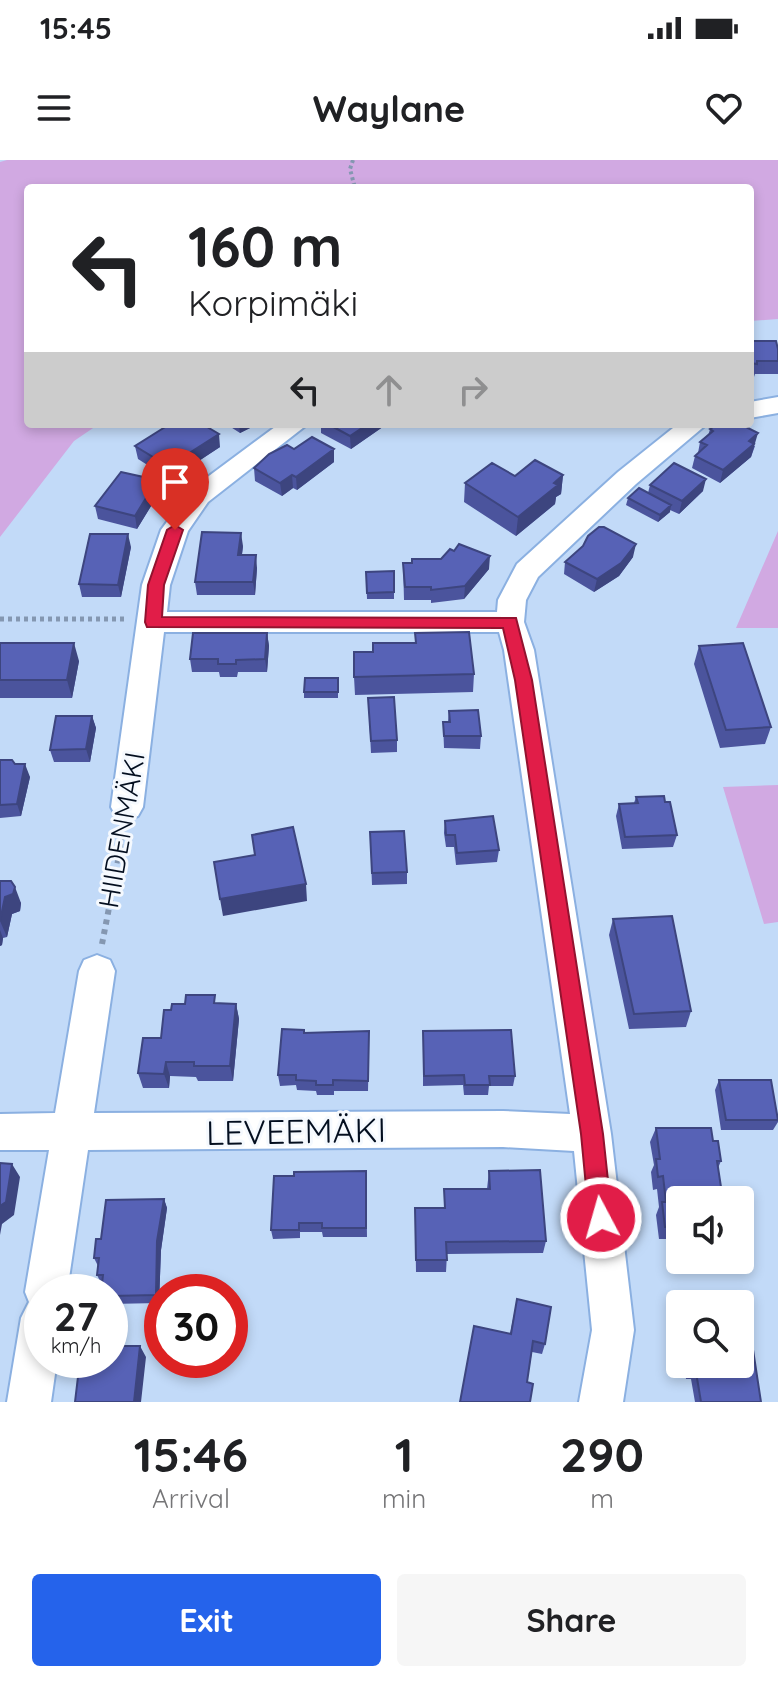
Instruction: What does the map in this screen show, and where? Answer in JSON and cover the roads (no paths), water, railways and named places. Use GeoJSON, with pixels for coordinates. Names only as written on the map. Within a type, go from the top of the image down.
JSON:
{"type":"FeatureCollection","features":[{"type":"Feature","properties":{"kind":"street"},"geometry":{"type":"LineString","coordinates":[[754,409],[778,405]]}},
{"type":"Feature","properties":{"kind":"street","name":"HIIDENMÄKI"},"geometry":{"type":"LineString","coordinates":[[127,807],[156,585],[175,530],[199,496],[290,428]]}},
{"type":"Feature","properties":{"kind":"street"},"geometry":{"type":"LineString","coordinates":[[601,1402],[613,1330],[592,1134],[519,650],[510,622],[512,600],[527,571],[627,478],[689,428]]}},
{"type":"Feature","properties":{"kind":"street"},"geometry":{"type":"LineString","coordinates":[[153,621],[510,622]]}},
{"type":"Feature","properties":{"kind":"street"},"geometry":{"type":"LineString","coordinates":[[49,1274],[97,971]]}},
{"type":"Feature","properties":{"kind":"street","name":"LEVEEMÄKI"},"geometry":{"type":"LineString","coordinates":[[0,1132],[503,1129],[592,1134]]}},
{"type":"Feature","properties":{"kind":"street"},"geometry":{"type":"LineString","coordinates":[[29,1402],[33,1378]]}}]}
